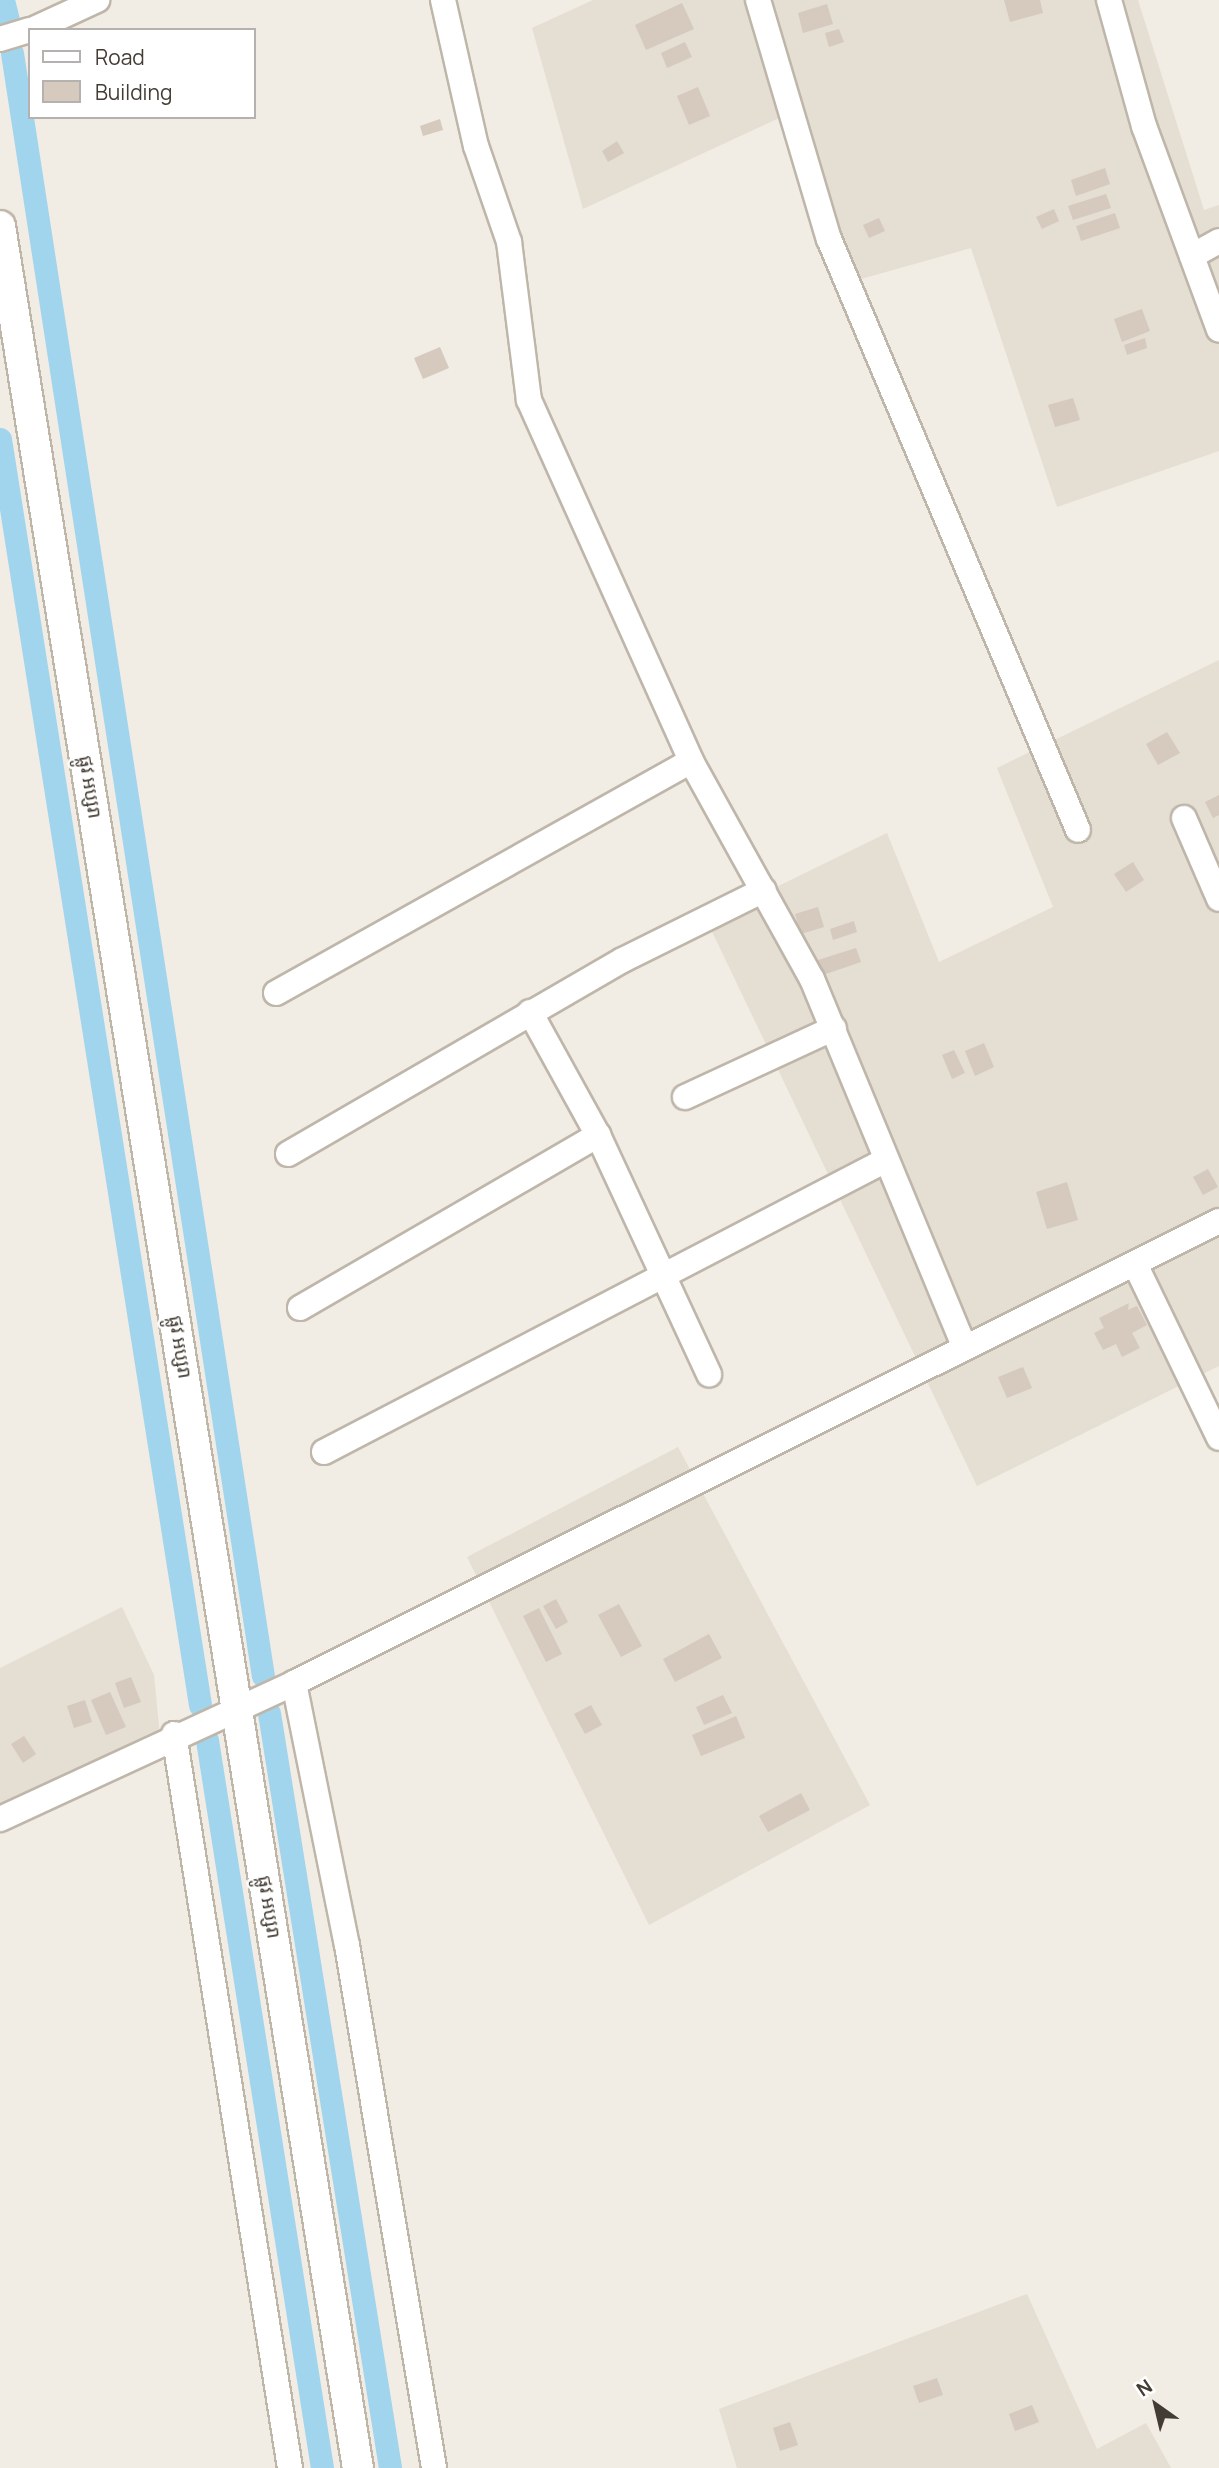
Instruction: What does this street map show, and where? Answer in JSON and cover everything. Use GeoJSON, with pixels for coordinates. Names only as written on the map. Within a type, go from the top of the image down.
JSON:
{"type":"FeatureCollection","features":[{"type":"Feature","properties":{"kind":"street"},"geometry":{"type":"LineString","coordinates":[[35,28],[97,0]]}},
{"type":"Feature","properties":{"kind":"street"},"geometry":{"type":"LineString","coordinates":[[443,0],[476,146],[509,242],[529,400],[691,761],[764,890],[834,1028],[884,1161],[963,1344]]}},
{"type":"Feature","properties":{"kind":"street"},"geometry":{"type":"LineString","coordinates":[[758,0],[829,239],[1078,830]]}},
{"type":"Feature","properties":{"kind":"street"},"geometry":{"type":"LineString","coordinates":[[1109,0],[1144,126],[1219,330]]}},
{"type":"Feature","properties":{"kind":"street"},"geometry":{"type":"LineString","coordinates":[[0,38],[28,31]]}},
{"type":"Feature","properties":{"kind":"street","name":"ផ្លូវ អប្សរា"},"geometry":{"type":"LineString","coordinates":[[0,226],[358,2468]]}},
{"type":"Feature","properties":{"kind":"street"},"geometry":{"type":"LineString","coordinates":[[1192,256],[1219,241]]}},
{"type":"Feature","properties":{"kind":"street"},"geometry":{"type":"LineString","coordinates":[[276,993],[691,761]]}},
{"type":"Feature","properties":{"kind":"street"},"geometry":{"type":"LineString","coordinates":[[1184,818],[1219,899]]}},
{"type":"Feature","properties":{"kind":"street"},"geometry":{"type":"LineString","coordinates":[[288,1154],[530,1012],[764,890]]}},
{"type":"Feature","properties":{"kind":"street"},"geometry":{"type":"LineString","coordinates":[[530,1012],[598,1135],[709,1374]]}},
{"type":"Feature","properties":{"kind":"street"},"geometry":{"type":"LineString","coordinates":[[685,1097],[834,1028]]}},
{"type":"Feature","properties":{"kind":"street"},"geometry":{"type":"LineString","coordinates":[[300,1308],[598,1135]]}},
{"type":"Feature","properties":{"kind":"street"},"geometry":{"type":"LineString","coordinates":[[324,1452],[665,1278],[884,1161]]}},
{"type":"Feature","properties":{"kind":"street"},"geometry":{"type":"LineString","coordinates":[[0,1819],[174,1734],[294,1683],[963,1344],[1135,1264],[1219,1221]]}},
{"type":"Feature","properties":{"kind":"street"},"geometry":{"type":"LineString","coordinates":[[1135,1264],[1219,1438]]}},
{"type":"Feature","properties":{"kind":"street"},"geometry":{"type":"LineString","coordinates":[[294,1683],[347,1945],[434,2468]]}},
{"type":"Feature","properties":{"kind":"street"},"geometry":{"type":"LineString","coordinates":[[174,1734],[290,2468]]}},
{"type":"Feature","properties":{"kind":"shaded area"},"geometry":{"type":"Polygon","coordinates":[[[593,0],[1138,0],[1204,210],[1219,205],[1219,451],[1057,507],[971,248],[854,281],[790,113],[583,209],[532,28],[593,0]]]}},
{"type":"Feature","properties":{"kind":"shaded area"},"geometry":{"type":"Polygon","coordinates":[[[1219,660],[1219,1366],[977,1486],[707,921],[887,833],[939,962],[1053,907],[997,768],[1219,660]]]}},
{"type":"Feature","properties":{"kind":"shaded area"},"geometry":{"type":"Polygon","coordinates":[[[678,1447],[870,1805],[649,1925],[467,1557],[678,1447]]]}},
{"type":"Feature","properties":{"kind":"shaded area"},"geometry":{"type":"Polygon","coordinates":[[[122,1607],[154,1675],[162,1758],[0,1831],[0,1668],[122,1607]]]}},
{"type":"Feature","properties":{"kind":"shaded area"},"geometry":{"type":"Polygon","coordinates":[[[1027,2294],[1097,2449],[1146,2423],[1171,2468],[737,2468],[719,2409],[1027,2294]]]}},
{"type":"Feature","properties":{"kind":"building"},"geometry":{"type":"Polygon","coordinates":[[[1004,0],[1040,0],[1043,13],[1010,22],[1004,0]]]}},
{"type":"Feature","properties":{"kind":"building"},"geometry":{"type":"Polygon","coordinates":[[[682,3],[694,29],[646,50],[635,25],[682,3]]]}},
{"type":"Feature","properties":{"kind":"building"},"geometry":{"type":"Polygon","coordinates":[[[827,4],[833,24],[803,33],[798,13],[827,4]]]}},
{"type":"Feature","properties":{"kind":"building"},"geometry":{"type":"Polygon","coordinates":[[[839,29],[844,42],[829,47],[825,33],[839,29]]]}},
{"type":"Feature","properties":{"kind":"building"},"geometry":{"type":"Polygon","coordinates":[[[685,42],[692,57],[667,68],[661,53],[685,42]]]}},
{"type":"Feature","properties":{"kind":"building"},"geometry":{"type":"Polygon","coordinates":[[[698,87],[710,116],[689,125],[677,96],[698,87]]]}},
{"type":"Feature","properties":{"kind":"building"},"geometry":{"type":"Polygon","coordinates":[[[440,119],[443,130],[423,136],[420,126],[440,119]]]}},
{"type":"Feature","properties":{"kind":"building"},"geometry":{"type":"Polygon","coordinates":[[[617,141],[624,153],[608,162],[602,151],[617,141]]]}},
{"type":"Feature","properties":{"kind":"building"},"geometry":{"type":"Polygon","coordinates":[[[1105,168],[1110,184],[1076,196],[1071,180],[1105,168]]]}},
{"type":"Feature","properties":{"kind":"building"},"geometry":{"type":"Polygon","coordinates":[[[1106,194],[1111,208],[1073,220],[1068,206],[1106,194]]]}},
{"type":"Feature","properties":{"kind":"building"},"geometry":{"type":"Polygon","coordinates":[[[1054,209],[1059,221],[1042,229],[1036,217],[1054,209]]]}},
{"type":"Feature","properties":{"kind":"building"},"geometry":{"type":"Polygon","coordinates":[[[1115,213],[1120,228],[1081,241],[1076,226],[1115,213]]]}},
{"type":"Feature","properties":{"kind":"building"},"geometry":{"type":"Polygon","coordinates":[[[879,218],[885,231],[869,238],[863,225],[879,218]]]}},
{"type":"Feature","properties":{"kind":"building"},"geometry":{"type":"Polygon","coordinates":[[[1142,309],[1150,331],[1122,342],[1114,319],[1142,309]]]}},
{"type":"Feature","properties":{"kind":"building"},"geometry":{"type":"Polygon","coordinates":[[[1145,338],[1147,348],[1127,355],[1124,345],[1145,338]]]}},
{"type":"Feature","properties":{"kind":"building"},"geometry":{"type":"Polygon","coordinates":[[[440,347],[449,368],[423,379],[414,358],[440,347]]]}},
{"type":"Feature","properties":{"kind":"building"},"geometry":{"type":"Polygon","coordinates":[[[1073,398],[1080,420],[1055,427],[1048,405],[1073,398]]]}},
{"type":"Feature","properties":{"kind":"building"},"geometry":{"type":"Polygon","coordinates":[[[1167,732],[1180,753],[1158,765],[1146,744],[1167,732]]]}},
{"type":"Feature","properties":{"kind":"building"},"geometry":{"type":"Polygon","coordinates":[[[1219,795],[1219,815],[1213,818],[1205,802],[1219,795]]]}},
{"type":"Feature","properties":{"kind":"building"},"geometry":{"type":"Polygon","coordinates":[[[1133,862],[1144,880],[1126,892],[1114,874],[1133,862]]]}},
{"type":"Feature","properties":{"kind":"building"},"geometry":{"type":"Polygon","coordinates":[[[818,907],[824,927],[801,934],[795,914],[818,907]]]}},
{"type":"Feature","properties":{"kind":"building"},"geometry":{"type":"Polygon","coordinates":[[[854,921],[857,932],[833,940],[830,929],[854,921]]]}},
{"type":"Feature","properties":{"kind":"building"},"geometry":{"type":"Polygon","coordinates":[[[856,948],[861,962],[820,976],[815,961],[856,948]]]}},
{"type":"Feature","properties":{"kind":"building"},"geometry":{"type":"Polygon","coordinates":[[[984,1043],[994,1067],[975,1076],[965,1051],[984,1043]]]}},
{"type":"Feature","properties":{"kind":"building"},"geometry":{"type":"Polygon","coordinates":[[[954,1050],[965,1073],[952,1079],[942,1055],[954,1050]]]}},
{"type":"Feature","properties":{"kind":"building"},"geometry":{"type":"Polygon","coordinates":[[[1208,1169],[1218,1187],[1203,1195],[1193,1177],[1208,1169]]]}},
{"type":"Feature","properties":{"kind":"building"},"geometry":{"type":"Polygon","coordinates":[[[1067,1182],[1078,1220],[1047,1229],[1036,1192],[1067,1182]]]}},
{"type":"Feature","properties":{"kind":"building"},"geometry":{"type":"Polygon","coordinates":[[[1129,1303],[1128,1310],[1137,1306],[1147,1325],[1132,1333],[1140,1348],[1122,1357],[1116,1344],[1103,1350],[1094,1333],[1104,1328],[1099,1318],[1129,1303]]]}},
{"type":"Feature","properties":{"kind":"building"},"geometry":{"type":"Polygon","coordinates":[[[1023,1367],[1032,1388],[1007,1398],[998,1377],[1023,1367]]]}},
{"type":"Feature","properties":{"kind":"building"},"geometry":{"type":"Polygon","coordinates":[[[556,1599],[568,1622],[556,1629],[543,1606],[556,1599]]]}},
{"type":"Feature","properties":{"kind":"building"},"geometry":{"type":"Polygon","coordinates":[[[619,1604],[642,1646],[621,1657],[598,1615],[619,1604]]]}},
{"type":"Feature","properties":{"kind":"building"},"geometry":{"type":"Polygon","coordinates":[[[539,1608],[562,1654],[546,1662],[523,1616],[539,1608]]]}},
{"type":"Feature","properties":{"kind":"building"},"geometry":{"type":"Polygon","coordinates":[[[709,1634],[722,1658],[675,1682],[663,1659],[709,1634]]]}},
{"type":"Feature","properties":{"kind":"building"},"geometry":{"type":"Polygon","coordinates":[[[131,1677],[141,1702],[124,1708],[115,1683],[131,1677]]]}},
{"type":"Feature","properties":{"kind":"building"},"geometry":{"type":"Polygon","coordinates":[[[110,1692],[126,1727],[106,1735],[91,1700],[110,1692]]]}},
{"type":"Feature","properties":{"kind":"building"},"geometry":{"type":"Polygon","coordinates":[[[723,1695],[732,1713],[704,1725],[696,1707],[723,1695]]]}},
{"type":"Feature","properties":{"kind":"building"},"geometry":{"type":"Polygon","coordinates":[[[85,1700],[92,1722],[74,1728],[67,1706],[85,1700]]]}},
{"type":"Feature","properties":{"kind":"building"},"geometry":{"type":"Polygon","coordinates":[[[591,1705],[602,1725],[585,1734],[574,1714],[591,1705]]]}},
{"type":"Feature","properties":{"kind":"building"},"geometry":{"type":"Polygon","coordinates":[[[736,1716],[745,1738],[701,1756],[692,1735],[736,1716]]]}},
{"type":"Feature","properties":{"kind":"building"},"geometry":{"type":"Polygon","coordinates":[[[24,1736],[36,1754],[23,1763],[11,1744],[24,1736]]]}},
{"type":"Feature","properties":{"kind":"building"},"geometry":{"type":"Polygon","coordinates":[[[801,1793],[810,1810],[768,1832],[759,1816],[801,1793]]]}},
{"type":"Feature","properties":{"kind":"building"},"geometry":{"type":"Polygon","coordinates":[[[937,2378],[943,2395],[919,2403],[913,2386],[937,2378]]]}},
{"type":"Feature","properties":{"kind":"building"},"geometry":{"type":"Polygon","coordinates":[[[1032,2405],[1039,2422],[1015,2431],[1009,2414],[1032,2405]]]}},
{"type":"Feature","properties":{"kind":"building"},"geometry":{"type":"Polygon","coordinates":[[[790,2422],[798,2445],[780,2451],[773,2428],[790,2422]]]}},
{"type":"Feature","properties":{"kind":"waterway"},"geometry":{"type":"LineString","coordinates":[[3,0],[8,20]]}},
{"type":"Feature","properties":{"kind":"waterway"},"geometry":{"type":"LineString","coordinates":[[12,53],[263,1676]]}},
{"type":"Feature","properties":{"kind":"waterway"},"geometry":{"type":"LineString","coordinates":[[0,439],[200,1705]]}},
{"type":"Feature","properties":{"kind":"waterway"},"geometry":{"type":"LineString","coordinates":[[269,1713],[390,2468]]}},
{"type":"Feature","properties":{"kind":"waterway"},"geometry":{"type":"LineString","coordinates":[[207,1740],[322,2468]]}}]}
